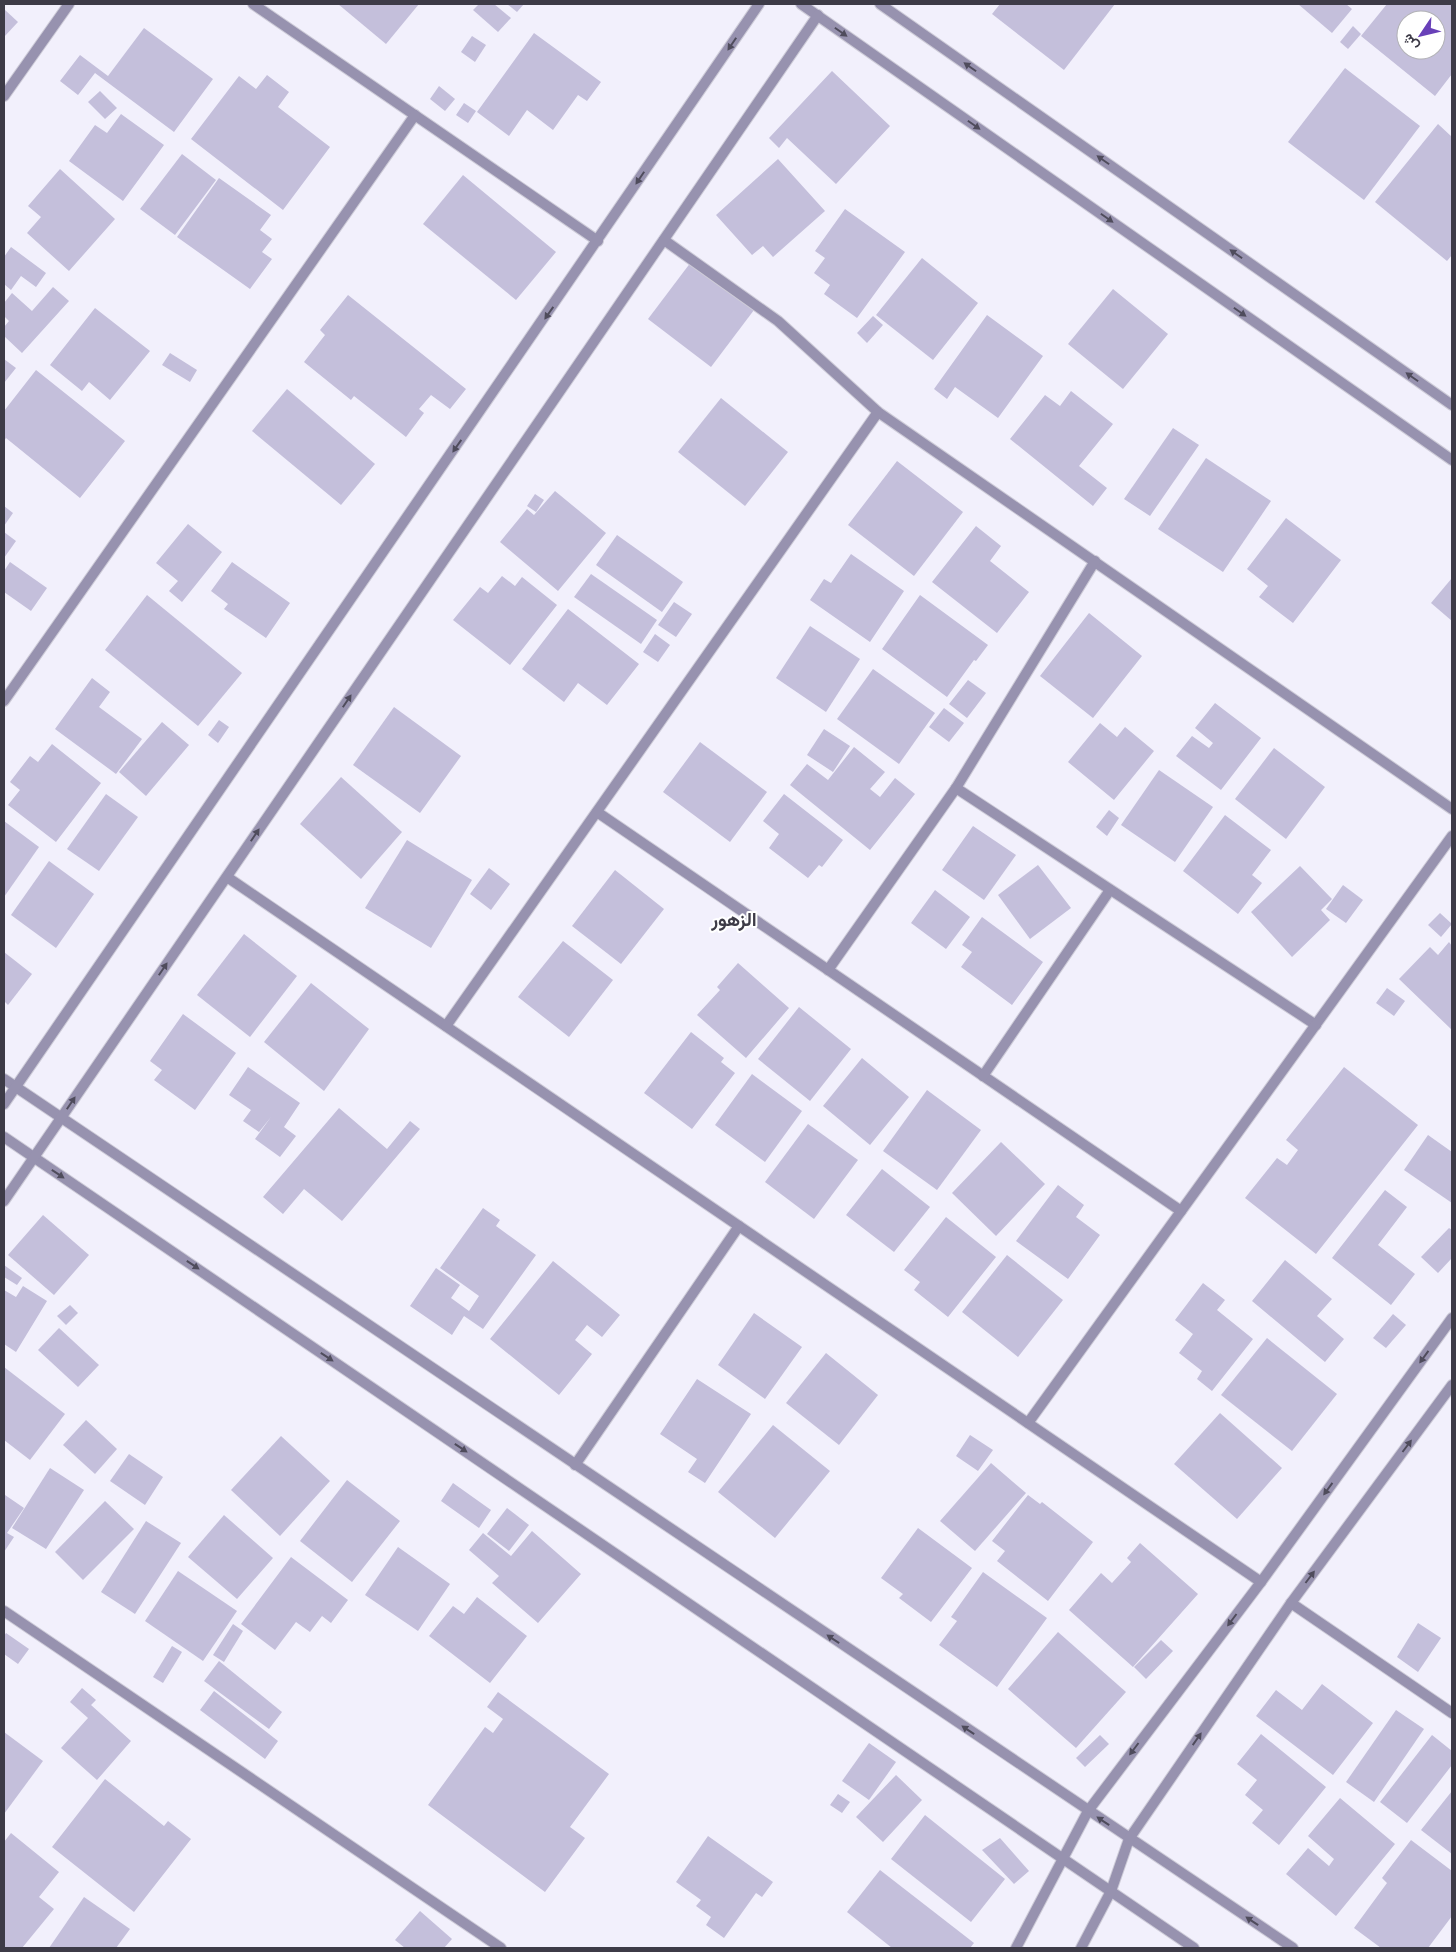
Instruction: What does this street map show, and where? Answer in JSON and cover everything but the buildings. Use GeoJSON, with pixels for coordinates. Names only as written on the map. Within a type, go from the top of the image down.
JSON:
{"type":"FeatureCollection","features":[{"type":"Feature","properties":{"kind":"street"},"geometry":{"type":"LineString","coordinates":[[4,96],[69,4]]}},
{"type":"Feature","properties":{"kind":"street"},"geometry":{"type":"LineString","coordinates":[[253,4],[598,242]]}},
{"type":"Feature","properties":{"kind":"street"},"geometry":{"type":"LineString","coordinates":[[4,1104],[598,242],[759,4]]}},
{"type":"Feature","properties":{"kind":"street"},"geometry":{"type":"LineString","coordinates":[[801,4],[1452,460]]}},
{"type":"Feature","properties":{"kind":"street"},"geometry":{"type":"LineString","coordinates":[[880,4],[1452,405]]}},
{"type":"Feature","properties":{"kind":"street"},"geometry":{"type":"LineString","coordinates":[[4,1201],[818,15]]}},
{"type":"Feature","properties":{"kind":"street"},"geometry":{"type":"LineString","coordinates":[[4,701],[415,116]]}},
{"type":"Feature","properties":{"kind":"street"},"geometry":{"type":"LineString","coordinates":[[664,240],[778,321],[878,412],[1452,809]]}},
{"type":"Feature","properties":{"kind":"street"},"geometry":{"type":"LineString","coordinates":[[446,1026],[878,412]]}},
{"type":"Feature","properties":{"kind":"street"},"geometry":{"type":"LineString","coordinates":[[828,970],[956,788],[1095,561]]}},
{"type":"Feature","properties":{"kind":"street"},"geometry":{"type":"LineString","coordinates":[[956,788],[1316,1025]]}},
{"type":"Feature","properties":{"kind":"street"},"geometry":{"type":"LineString","coordinates":[[597,812],[1181,1211]]}},
{"type":"Feature","properties":{"kind":"street"},"geometry":{"type":"LineString","coordinates":[[1028,1423],[1452,836]]}},
{"type":"Feature","properties":{"kind":"street"},"geometry":{"type":"LineString","coordinates":[[227,877],[1261,1582]]}},
{"type":"Feature","properties":{"kind":"street"},"geometry":{"type":"LineString","coordinates":[[983,1076],[1110,890]]}},
{"type":"Feature","properties":{"kind":"street"},"geometry":{"type":"LineString","coordinates":[[4,1079],[1293,1948]]}},
{"type":"Feature","properties":{"kind":"street"},"geometry":{"type":"LineString","coordinates":[[4,1136],[1194,1948]]}},
{"type":"Feature","properties":{"kind":"street"},"geometry":{"type":"LineString","coordinates":[[575,1465],[739,1226]]}},
{"type":"Feature","properties":{"kind":"street"},"geometry":{"type":"LineString","coordinates":[[1016,1948],[1088,1811],[1261,1582],[1452,1318]]}},
{"type":"Feature","properties":{"kind":"street"},"geometry":{"type":"LineString","coordinates":[[1081,1948],[1111,1891],[1129,1839],[1291,1603],[1452,1385]]}},
{"type":"Feature","properties":{"kind":"street"},"geometry":{"type":"LineString","coordinates":[[1291,1603],[1452,1713]]}},
{"type":"Feature","properties":{"kind":"street"},"geometry":{"type":"LineString","coordinates":[[4,1611],[501,1948]]}},
{"type":"Feature","properties":{"kind":"district","name":"الزهور"},"geometry":{"type":"Point","coordinates":[734,920]}}]}
